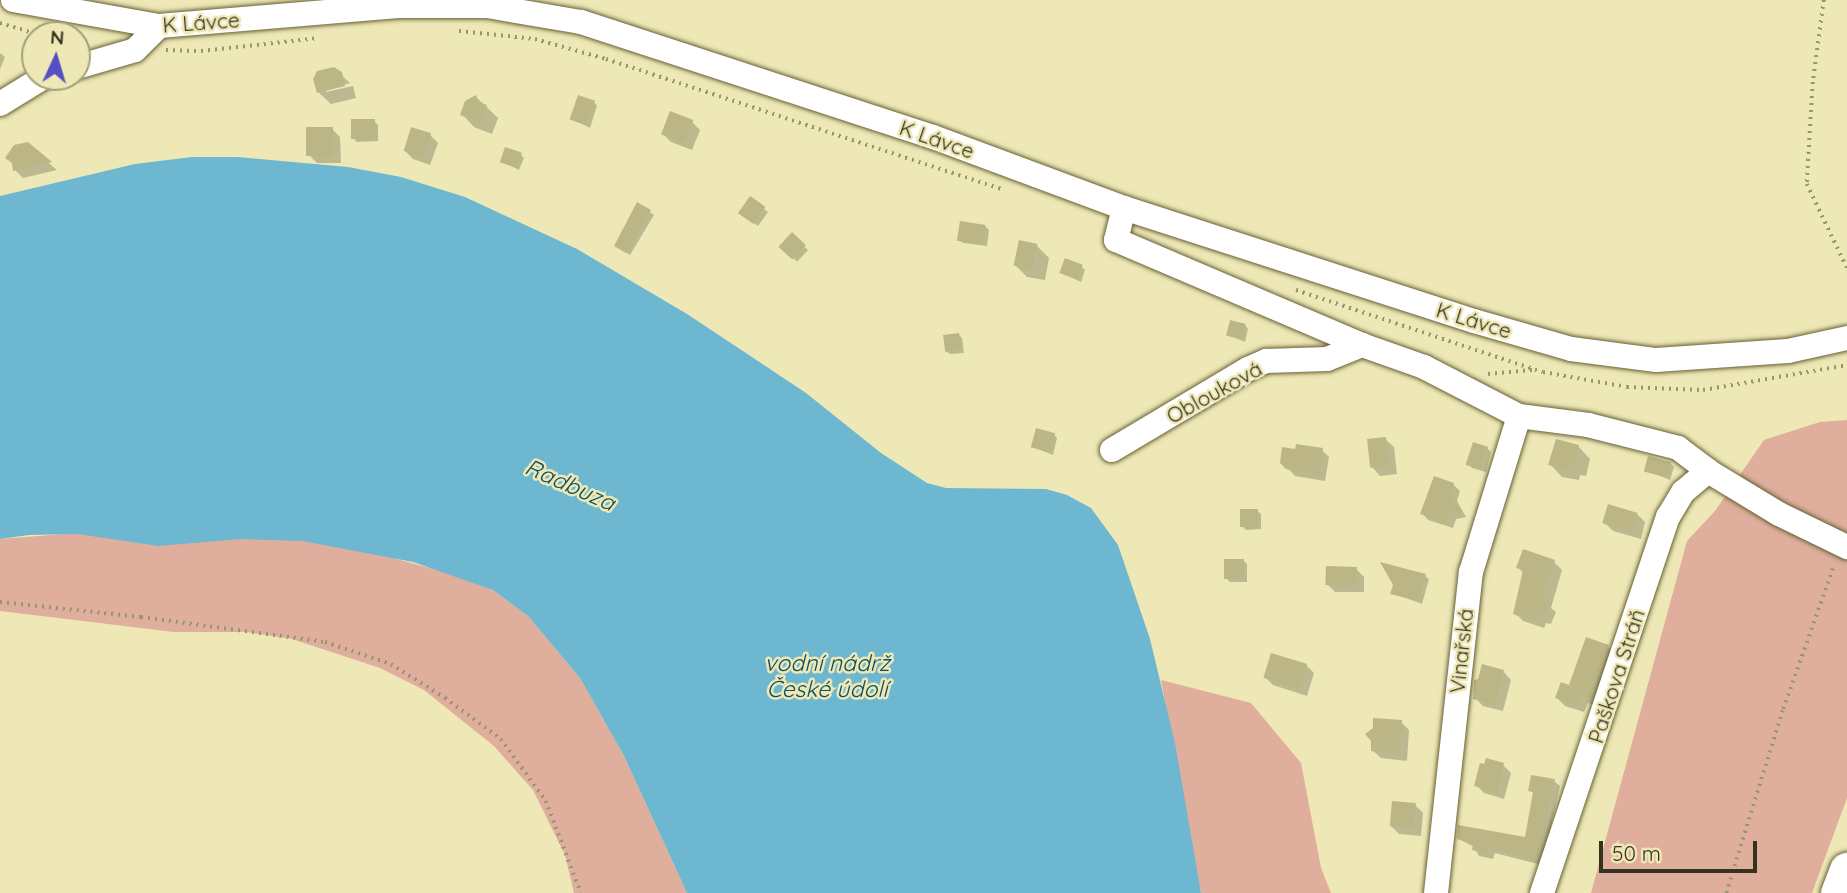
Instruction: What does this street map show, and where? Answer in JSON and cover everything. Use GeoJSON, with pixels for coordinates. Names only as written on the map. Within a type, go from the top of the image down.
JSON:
{"type":"FeatureCollection","features":[{"type":"Feature","properties":{"kind":"main road"},"geometry":{"type":"LineString","coordinates":[[1838,893],[1847,870]]}},
{"type":"Feature","properties":{"kind":"street","name":"K Lávce"},"geometry":{"type":"LineString","coordinates":[[13,0],[159,26],[398,6],[487,6],[581,22],[933,137],[1124,208],[1474,321],[1572,349],[1656,360],[1788,351],[1847,338]]}},
{"type":"Feature","properties":{"kind":"street"},"geometry":{"type":"LineString","coordinates":[[91,63],[135,50],[159,26]]}},
{"type":"Feature","properties":{"kind":"street"},"geometry":{"type":"LineString","coordinates":[[0,104],[21,91]]}},
{"type":"Feature","properties":{"kind":"street"},"geometry":{"type":"LineString","coordinates":[[1124,208],[1116,240],[1362,345],[1424,367],[1519,416],[1588,425],[1678,448],[1708,471],[1844,547]]}},
{"type":"Feature","properties":{"kind":"street","name":"Oblouková"},"geometry":{"type":"LineString","coordinates":[[1112,450],[1266,361],[1327,359],[1362,345]]}},
{"type":"Feature","properties":{"kind":"street","name":"Vinařská"},"geometry":{"type":"LineString","coordinates":[[1436,893],[1471,572],[1519,416]]}},
{"type":"Feature","properties":{"kind":"street","name":"Paškova Stráň"},"geometry":{"type":"LineString","coordinates":[[1542,893],[1611,693],[1664,526],[1683,492],[1708,471]]}},
{"type":"Feature","properties":{"kind":"path"},"geometry":{"type":"LineString","coordinates":[[1824,0],[1813,82],[1807,184],[1847,268]]}},
{"type":"Feature","properties":{"kind":"path"},"geometry":{"type":"LineString","coordinates":[[0,23],[21,29]]}},
{"type":"Feature","properties":{"kind":"path"},"geometry":{"type":"LineString","coordinates":[[452,30],[535,39],[606,59],[1017,194]]}},
{"type":"Feature","properties":{"kind":"path"},"geometry":{"type":"LineString","coordinates":[[135,50],[201,51],[330,36]]}},
{"type":"Feature","properties":{"kind":"path"},"geometry":{"type":"LineString","coordinates":[[1288,287],[1543,372],[1627,387],[1703,390],[1798,376],[1847,365]]}},
{"type":"Feature","properties":{"kind":"path"},"geometry":{"type":"LineString","coordinates":[[1726,893],[1783,709],[1844,547]]}},
{"type":"Feature","properties":{"kind":"path"},"geometry":{"type":"LineString","coordinates":[[0,603],[141,617],[325,642],[391,664],[445,698],[500,738],[546,801],[581,893]]}},
{"type":"Feature","properties":{"kind":"shaded area"},"geometry":{"type":"Polygon","coordinates":[[[1847,420],[1847,798],[1812,893],[1591,893],[1687,541],[1715,511],[1764,440],[1820,422],[1847,420]]]}},
{"type":"Feature","properties":{"kind":"shaded area"},"geometry":{"type":"Polygon","coordinates":[[[31,486],[378,554],[459,576],[493,590],[528,616],[580,678],[624,756],[687,893],[574,893],[565,855],[533,790],[494,746],[424,690],[380,668],[292,639],[246,632],[174,632],[0,611],[0,539],[77,533],[31,486]]]}},
{"type":"Feature","properties":{"kind":"shaded area"},"geometry":{"type":"Polygon","coordinates":[[[1161,680],[1251,703],[1301,763],[1321,868],[1331,893],[1201,893],[1161,680]]]}},
{"type":"Feature","properties":{"kind":"water","name":"vodní nádrž České údolí"},"geometry":{"type":"Polygon","coordinates":[[[192,157],[238,157],[348,167],[401,177],[465,197],[577,249],[687,314],[806,393],[881,453],[927,483],[946,488],[1046,489],[1067,495],[1091,508],[1118,545],[1150,639],[1175,743],[1201,893],[687,893],[624,756],[580,678],[528,616],[493,590],[413,562],[302,541],[241,539],[158,546],[78,534],[29,535],[0,539],[0,196],[135,164],[192,157]]]}},
{"type":"Feature","properties":{"kind":"building"},"geometry":{"type":"Polygon","coordinates":[[[334,67],[342,72],[345,86],[317,93],[313,79],[317,71],[334,67]]]}},
{"type":"Feature","properties":{"kind":"building"},"geometry":{"type":"Polygon","coordinates":[[[476,95],[479,102],[487,105],[480,123],[460,115],[465,101],[476,95]]]}},
{"type":"Feature","properties":{"kind":"building"},"geometry":{"type":"Polygon","coordinates":[[[578,95],[595,101],[587,125],[570,120],[578,95]]]}},
{"type":"Feature","properties":{"kind":"building"},"geometry":{"type":"Polygon","coordinates":[[[670,111],[693,120],[684,143],[661,134],[670,111]]]}},
{"type":"Feature","properties":{"kind":"building"},"geometry":{"type":"Polygon","coordinates":[[[351,119],[375,119],[375,139],[351,139],[351,119]]]}},
{"type":"Feature","properties":{"kind":"building"},"geometry":{"type":"Polygon","coordinates":[[[306,127],[333,127],[333,156],[306,156],[306,127]]]}},
{"type":"Feature","properties":{"kind":"building"},"geometry":{"type":"Polygon","coordinates":[[[411,127],[431,133],[424,157],[404,151],[411,127]]]}},
{"type":"Feature","properties":{"kind":"building"},"geometry":{"type":"Polygon","coordinates":[[[28,142],[52,162],[13,171],[12,163],[5,158],[14,145],[28,142]]]}},
{"type":"Feature","properties":{"kind":"building"},"geometry":{"type":"Polygon","coordinates":[[[505,147],[522,153],[517,168],[500,162],[505,147]]]}},
{"type":"Feature","properties":{"kind":"building"},"geometry":{"type":"Polygon","coordinates":[[[750,196],[766,207],[754,224],[738,213],[750,196]]]}},
{"type":"Feature","properties":{"kind":"building"},"geometry":{"type":"Polygon","coordinates":[[[637,202],[651,210],[626,253],[614,246],[637,202]]]}},
{"type":"Feature","properties":{"kind":"building"},"geometry":{"type":"Polygon","coordinates":[[[960,221],[986,225],[983,245],[957,241],[960,221]]]}},
{"type":"Feature","properties":{"kind":"building"},"geometry":{"type":"Polygon","coordinates":[[[792,232],[806,245],[792,260],[778,247],[792,232]]]}},
{"type":"Feature","properties":{"kind":"building"},"geometry":{"type":"Polygon","coordinates":[[[1019,240],[1038,244],[1032,269],[1014,265],[1019,240]]]}},
{"type":"Feature","properties":{"kind":"building"},"geometry":{"type":"Polygon","coordinates":[[[1065,258],[1083,265],[1077,280],[1059,273],[1065,258]]]}},
{"type":"Feature","properties":{"kind":"building"},"geometry":{"type":"Polygon","coordinates":[[[1230,320],[1246,324],[1242,339],[1226,336],[1230,320]]]}},
{"type":"Feature","properties":{"kind":"building"},"geometry":{"type":"Polygon","coordinates":[[[959,333],[961,350],[945,352],[943,335],[959,333]]]}},
{"type":"Feature","properties":{"kind":"building"},"geometry":{"type":"Polygon","coordinates":[[[1036,428],[1055,433],[1050,452],[1031,447],[1036,428]]]}},
{"type":"Feature","properties":{"kind":"building"},"geometry":{"type":"Polygon","coordinates":[[[1386,437],[1389,466],[1370,468],[1367,439],[1386,437]]]}},
{"type":"Feature","properties":{"kind":"building"},"geometry":{"type":"Polygon","coordinates":[[[1556,439],[1579,445],[1574,465],[1568,463],[1567,469],[1548,465],[1556,439]]]}},
{"type":"Feature","properties":{"kind":"building"},"geometry":{"type":"Polygon","coordinates":[[[1473,442],[1488,447],[1481,470],[1466,465],[1473,442]]]}},
{"type":"Feature","properties":{"kind":"building"},"geometry":{"type":"Polygon","coordinates":[[[1296,444],[1323,448],[1319,475],[1286,469],[1280,463],[1282,447],[1295,449],[1296,444]]]}},
{"type":"Feature","properties":{"kind":"building"},"geometry":{"type":"Polygon","coordinates":[[[1648,456],[1671,462],[1667,478],[1644,471],[1648,456]]]}},
{"type":"Feature","properties":{"kind":"building"},"geometry":{"type":"Polygon","coordinates":[[[1434,476],[1454,483],[1450,496],[1455,497],[1454,502],[1461,511],[1450,513],[1446,523],[1420,514],[1434,476]]]}},
{"type":"Feature","properties":{"kind":"building"},"geometry":{"type":"Polygon","coordinates":[[[1608,504],[1638,513],[1632,532],[1602,523],[1608,504]]]}},
{"type":"Feature","properties":{"kind":"building"},"geometry":{"type":"Polygon","coordinates":[[[1240,509],[1258,509],[1258,527],[1240,527],[1240,509]]]}},
{"type":"Feature","properties":{"kind":"building"},"geometry":{"type":"Polygon","coordinates":[[[1523,549],[1555,560],[1543,594],[1543,601],[1548,603],[1543,617],[1538,616],[1536,622],[1513,614],[1523,570],[1516,568],[1523,549]]]}},
{"type":"Feature","properties":{"kind":"building"},"geometry":{"type":"Polygon","coordinates":[[[1224,559],[1244,559],[1244,579],[1224,579],[1224,559]]]}},
{"type":"Feature","properties":{"kind":"building"},"geometry":{"type":"Polygon","coordinates":[[[1380,562],[1426,574],[1419,601],[1390,594],[1393,585],[1380,562]]]}},
{"type":"Feature","properties":{"kind":"building"},"geometry":{"type":"Polygon","coordinates":[[[1326,566],[1357,567],[1356,586],[1325,585],[1326,566]]]}},
{"type":"Feature","properties":{"kind":"building"},"geometry":{"type":"Polygon","coordinates":[[[1586,637],[1609,645],[1590,699],[1580,696],[1576,705],[1555,698],[1561,682],[1569,685],[1586,637]]]}},
{"type":"Feature","properties":{"kind":"building"},"geometry":{"type":"Polygon","coordinates":[[[1271,653],[1307,664],[1300,689],[1263,678],[1271,653]]]}},
{"type":"Feature","properties":{"kind":"building"},"geometry":{"type":"Polygon","coordinates":[[[1482,664],[1504,670],[1495,704],[1473,699],[1474,680],[1478,679],[1482,664]]]}},
{"type":"Feature","properties":{"kind":"building"},"geometry":{"type":"Polygon","coordinates":[[[1373,718],[1402,720],[1399,754],[1371,751],[1371,741],[1365,734],[1373,728],[1373,718]]]}},
{"type":"Feature","properties":{"kind":"building"},"geometry":{"type":"Polygon","coordinates":[[[1486,758],[1504,763],[1497,792],[1474,786],[1480,763],[1484,764],[1486,758]]]}},
{"type":"Feature","properties":{"kind":"building"},"geometry":{"type":"Polygon","coordinates":[[[1531,775],[1555,779],[1537,860],[1489,848],[1488,854],[1472,850],[1473,844],[1457,839],[1458,825],[1525,837],[1533,792],[1528,791],[1531,775]]]}},
{"type":"Feature","properties":{"kind":"building"},"geometry":{"type":"Polygon","coordinates":[[[1392,801],[1416,803],[1414,828],[1390,826],[1392,801]]]}},
{"type":"Feature","properties":{"kind":"water label","name":"Radbuza"},"geometry":{"type":"Point","coordinates":[570,485]}}]}
